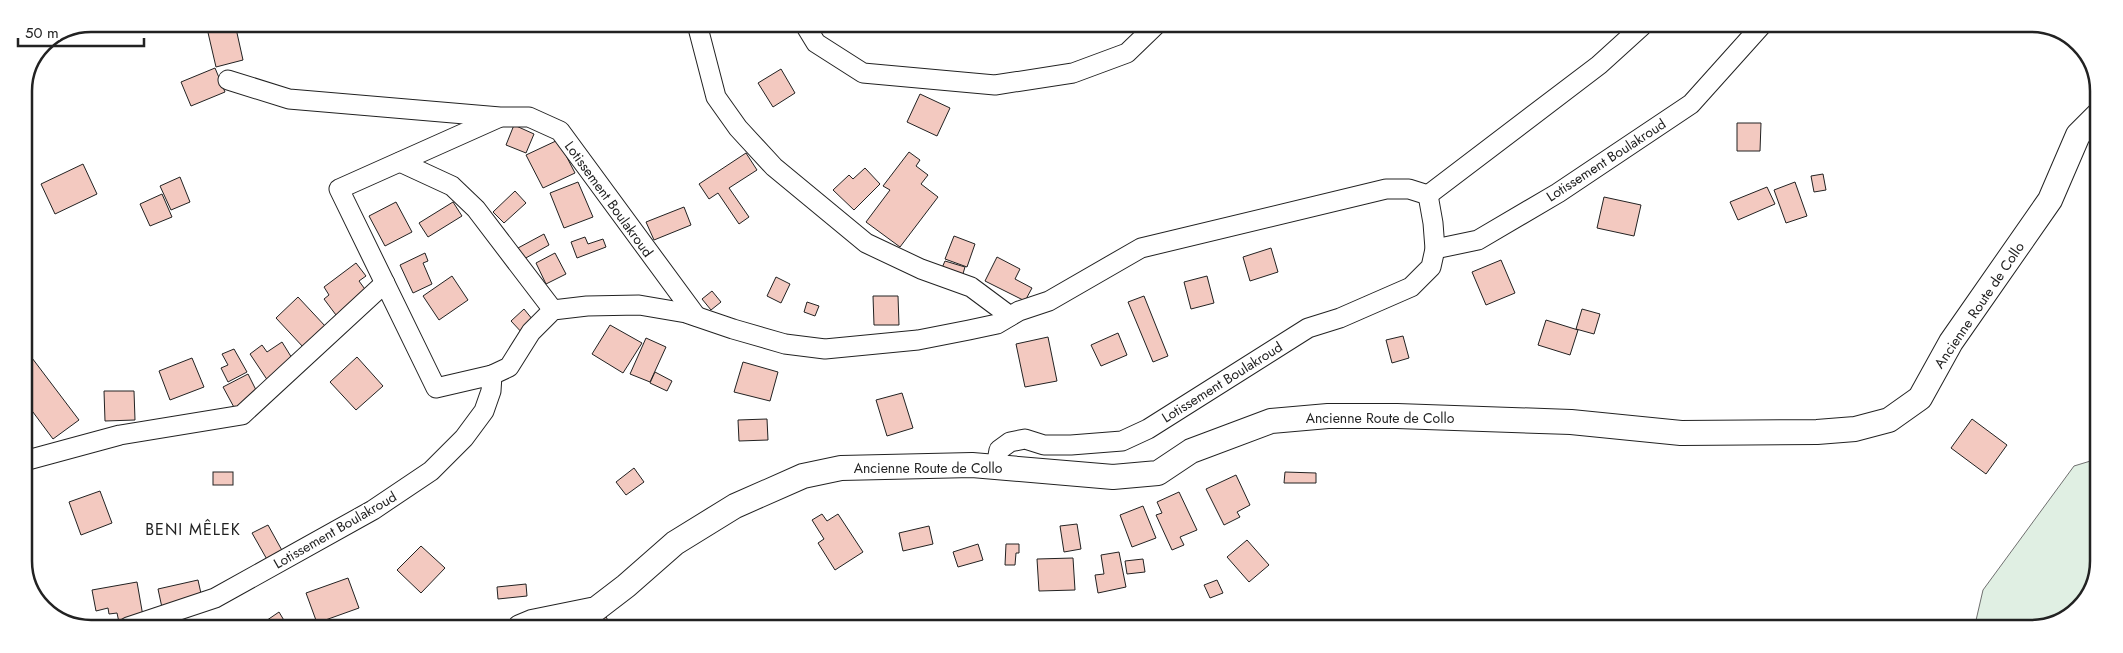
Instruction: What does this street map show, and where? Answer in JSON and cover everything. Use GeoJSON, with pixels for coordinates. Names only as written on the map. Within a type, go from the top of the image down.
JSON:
{"type":"FeatureCollection","features":[{"type":"Feature","properties":{"kind":"main road","name":"Ancienne Route de Collo"},"geometry":{"type":"LineString","coordinates":[[542,620],[596,609],[626,586],[675,542],[735,506],[803,476],[841,468],[972,465],[1113,478],[1158,473],[1191,451],[1271,421],[1328,416],[1396,416],[1571,422],[1682,433],[1817,432],[1855,429],[1889,420],[1920,398],[1951,342],[2050,200],[2078,136],[2090,123]]}},
{"type":"Feature","properties":{"kind":"street"},"geometry":{"type":"LineString","coordinates":[[699,32],[716,97],[738,128],[774,167],[866,243],[921,269],[971,287],[1010,316]]}},
{"type":"Feature","properties":{"kind":"street"},"geometry":{"type":"LineString","coordinates":[[809,32],[816,43],[863,73],[995,85],[1073,73],[1127,53],[1149,32]]}},
{"type":"Feature","properties":{"kind":"street"},"geometry":{"type":"LineString","coordinates":[[400,162],[452,186],[476,209],[553,310],[587,306],[639,305],[686,312],[785,344],[825,349],[918,340],[997,324],[1010,316],[1049,301],[1141,248],[1386,189],[1409,189],[1428,195],[1599,64],[1635,32]]}},
{"type":"Feature","properties":{"kind":"street","name":"Lotissement Boulakroud"},"geometry":{"type":"LineString","coordinates":[[1435,250],[1478,240],[1558,194],[1691,104],[1751,32]]}},
{"type":"Feature","properties":{"kind":"street","name":"Lotissement Boulakroud"},"geometry":{"type":"LineString","coordinates":[[228,80],[289,100],[500,118],[529,118],[560,131],[696,316]]}},
{"type":"Feature","properties":{"kind":"street","name":"Lotissement Boulakroud"},"geometry":{"type":"LineString","coordinates":[[500,118],[339,189],[436,388],[492,375],[509,367],[531,332],[553,310]]}},
{"type":"Feature","properties":{"kind":"street","name":"Lotissement Boulakroud"},"geometry":{"type":"LineString","coordinates":[[996,467],[1000,450],[1010,442],[1025,440],[1044,444],[1071,445],[1122,441],[1148,429],[1308,328],[1340,318],[1411,287],[1431,267],[1435,250],[1428,195]]}},
{"type":"Feature","properties":{"kind":"street"},"geometry":{"type":"LineString","coordinates":[[33,459],[120,435],[242,415],[386,283]]}},
{"type":"Feature","properties":{"kind":"street","name":"Lotissement Boulakroud"},"geometry":{"type":"LineString","coordinates":[[149,620],[214,598],[373,510],[431,471],[464,438],[484,411],[491,391],[492,375]]}},
{"type":"Feature","properties":{"kind":"green space"},"geometry":{"type":"Polygon","coordinates":[[[2090,461],[2090,569],[2081,594],[2058,614],[2043,619],[1976,620],[1983,590],[2074,466],[2090,461]]]}},
{"type":"Feature","properties":{"kind":"building"},"geometry":{"type":"Polygon","coordinates":[[[208,32],[237,32],[243,60],[216,67],[208,32]]]}},
{"type":"Feature","properties":{"kind":"building"},"geometry":{"type":"Polygon","coordinates":[[[215,68],[225,92],[191,106],[181,82],[215,68]]]}},
{"type":"Feature","properties":{"kind":"building"},"geometry":{"type":"Polygon","coordinates":[[[781,69],[795,93],[773,107],[758,83],[781,69]]]}},
{"type":"Feature","properties":{"kind":"building"},"geometry":{"type":"Polygon","coordinates":[[[920,94],[950,108],[937,136],[907,122],[920,94]]]}},
{"type":"Feature","properties":{"kind":"building"},"geometry":{"type":"Polygon","coordinates":[[[1737,123],[1761,123],[1760,151],[1737,151],[1737,123]]]}},
{"type":"Feature","properties":{"kind":"building"},"geometry":{"type":"Polygon","coordinates":[[[514,125],[534,134],[526,153],[506,145],[514,125]]]}},
{"type":"Feature","properties":{"kind":"building"},"geometry":{"type":"Polygon","coordinates":[[[558,140],[575,173],[543,188],[526,155],[558,140]]]}},
{"type":"Feature","properties":{"kind":"building"},"geometry":{"type":"Polygon","coordinates":[[[909,152],[920,160],[916,166],[928,175],[921,184],[938,197],[900,247],[866,222],[890,190],[883,186],[909,152]]]}},
{"type":"Feature","properties":{"kind":"building"},"geometry":{"type":"Polygon","coordinates":[[[746,153],[757,170],[729,188],[749,217],[739,224],[718,193],[709,199],[699,184],[746,153]]]}},
{"type":"Feature","properties":{"kind":"building"},"geometry":{"type":"Polygon","coordinates":[[[83,164],[97,194],[55,214],[41,184],[83,164]]]}},
{"type":"Feature","properties":{"kind":"building"},"geometry":{"type":"Polygon","coordinates":[[[865,168],[880,184],[854,210],[833,190],[849,175],[853,179],[865,168]]]}},
{"type":"Feature","properties":{"kind":"building"},"geometry":{"type":"Polygon","coordinates":[[[1823,174],[1826,190],[1814,192],[1811,176],[1823,174]]]}},
{"type":"Feature","properties":{"kind":"building"},"geometry":{"type":"Polygon","coordinates":[[[180,177],[190,202],[171,210],[160,186],[180,177]]]}},
{"type":"Feature","properties":{"kind":"building"},"geometry":{"type":"Polygon","coordinates":[[[578,182],[593,217],[564,228],[550,193],[578,182]]]}},
{"type":"Feature","properties":{"kind":"building"},"geometry":{"type":"Polygon","coordinates":[[[1795,182],[1807,216],[1786,223],[1774,190],[1795,182]]]}},
{"type":"Feature","properties":{"kind":"building"},"geometry":{"type":"Polygon","coordinates":[[[1767,187],[1775,204],[1738,220],[1730,202],[1767,187]]]}},
{"type":"Feature","properties":{"kind":"building"},"geometry":{"type":"Polygon","coordinates":[[[515,191],[526,203],[504,223],[493,212],[515,191]]]}},
{"type":"Feature","properties":{"kind":"building"},"geometry":{"type":"Polygon","coordinates":[[[162,194],[172,217],[150,226],[140,204],[162,194]]]}},
{"type":"Feature","properties":{"kind":"building"},"geometry":{"type":"Polygon","coordinates":[[[1604,197],[1641,205],[1634,236],[1597,228],[1604,197]]]}},
{"type":"Feature","properties":{"kind":"building"},"geometry":{"type":"Polygon","coordinates":[[[396,202],[412,232],[385,246],[369,216],[396,202]]]}},
{"type":"Feature","properties":{"kind":"building"},"geometry":{"type":"Polygon","coordinates":[[[453,202],[462,216],[428,237],[419,223],[453,202]]]}},
{"type":"Feature","properties":{"kind":"building"},"geometry":{"type":"Polygon","coordinates":[[[684,207],[691,225],[654,240],[646,222],[684,207]]]}},
{"type":"Feature","properties":{"kind":"building"},"geometry":{"type":"Polygon","coordinates":[[[544,234],[549,245],[524,259],[518,248],[544,234]]]}},
{"type":"Feature","properties":{"kind":"building"},"geometry":{"type":"Polygon","coordinates":[[[954,236],[975,244],[967,267],[945,259],[954,236]]]}},
{"type":"Feature","properties":{"kind":"building"},"geometry":{"type":"Polygon","coordinates":[[[585,237],[588,244],[603,239],[606,247],[577,258],[571,242],[585,237]]]}},
{"type":"Feature","properties":{"kind":"building"},"geometry":{"type":"Polygon","coordinates":[[[1271,248],[1278,272],[1250,281],[1243,257],[1271,248]]]}},
{"type":"Feature","properties":{"kind":"building"},"geometry":{"type":"Polygon","coordinates":[[[425,253],[428,261],[423,263],[432,284],[413,293],[400,265],[425,253]]]}},
{"type":"Feature","properties":{"kind":"building"},"geometry":{"type":"Polygon","coordinates":[[[555,253],[566,274],[546,284],[536,263],[555,253]]]}},
{"type":"Feature","properties":{"kind":"building"},"geometry":{"type":"Polygon","coordinates":[[[997,257],[1020,269],[1015,279],[1032,288],[1025,301],[985,281],[997,257]]]}},
{"type":"Feature","properties":{"kind":"building"},"geometry":{"type":"Polygon","coordinates":[[[1501,260],[1515,293],[1486,305],[1472,272],[1501,260]]]}},
{"type":"Feature","properties":{"kind":"building"},"geometry":{"type":"Polygon","coordinates":[[[945,261],[965,267],[962,277],[941,270],[945,261]]]}},
{"type":"Feature","properties":{"kind":"building"},"geometry":{"type":"Polygon","coordinates":[[[356,263],[366,276],[359,281],[367,292],[336,315],[324,299],[329,295],[324,287],[356,263]]]}},
{"type":"Feature","properties":{"kind":"building"},"geometry":{"type":"Polygon","coordinates":[[[452,276],[468,300],[439,320],[423,296],[452,276]]]}},
{"type":"Feature","properties":{"kind":"building"},"geometry":{"type":"Polygon","coordinates":[[[1207,276],[1214,303],[1191,309],[1184,282],[1207,276]]]}},
{"type":"Feature","properties":{"kind":"building"},"geometry":{"type":"Polygon","coordinates":[[[776,277],[790,284],[781,303],[767,296],[776,277]]]}},
{"type":"Feature","properties":{"kind":"building"},"geometry":{"type":"Polygon","coordinates":[[[712,291],[721,302],[711,310],[702,299],[712,291]]]}},
{"type":"Feature","properties":{"kind":"building"},"geometry":{"type":"Polygon","coordinates":[[[873,296],[898,296],[899,325],[874,325],[873,296]]]}},
{"type":"Feature","properties":{"kind":"building"},"geometry":{"type":"Polygon","coordinates":[[[1144,296],[1168,356],[1153,362],[1128,302],[1144,296]]]}},
{"type":"Feature","properties":{"kind":"building"},"geometry":{"type":"Polygon","coordinates":[[[298,297],[326,327],[304,348],[276,318],[298,297]]]}},
{"type":"Feature","properties":{"kind":"building"},"geometry":{"type":"Polygon","coordinates":[[[807,302],[819,306],[815,316],[804,312],[807,302]]]}},
{"type":"Feature","properties":{"kind":"building"},"geometry":{"type":"Polygon","coordinates":[[[524,309],[537,325],[525,336],[511,321],[524,309]]]}},
{"type":"Feature","properties":{"kind":"building"},"geometry":{"type":"Polygon","coordinates":[[[1582,309],[1600,314],[1594,334],[1576,329],[1582,309]]]}},
{"type":"Feature","properties":{"kind":"building"},"geometry":{"type":"Polygon","coordinates":[[[1546,320],[1578,330],[1570,355],[1538,345],[1546,320]]]}},
{"type":"Feature","properties":{"kind":"building"},"geometry":{"type":"Polygon","coordinates":[[[610,325],[642,343],[623,373],[592,354],[610,325]]]}},
{"type":"Feature","properties":{"kind":"building"},"geometry":{"type":"Polygon","coordinates":[[[1118,333],[1127,355],[1101,366],[1091,345],[1118,333]]]}},
{"type":"Feature","properties":{"kind":"building"},"geometry":{"type":"Polygon","coordinates":[[[1403,336],[1409,358],[1392,363],[1386,340],[1403,336]]]}},
{"type":"Feature","properties":{"kind":"building"},"geometry":{"type":"Polygon","coordinates":[[[1048,337],[1057,381],[1025,387],[1016,344],[1048,337]]]}},
{"type":"Feature","properties":{"kind":"building"},"geometry":{"type":"Polygon","coordinates":[[[646,338],[666,347],[650,382],[630,374],[646,338]]]}},
{"type":"Feature","properties":{"kind":"building"},"geometry":{"type":"Polygon","coordinates":[[[282,342],[295,363],[268,381],[250,354],[262,345],[267,352],[282,342]]]}},
{"type":"Feature","properties":{"kind":"building"},"geometry":{"type":"Polygon","coordinates":[[[234,349],[247,372],[228,382],[221,368],[228,365],[222,354],[234,349]]]}},
{"type":"Feature","properties":{"kind":"building"},"geometry":{"type":"Polygon","coordinates":[[[357,357],[383,386],[356,410],[330,382],[357,357]]]}},
{"type":"Feature","properties":{"kind":"building"},"geometry":{"type":"Polygon","coordinates":[[[192,358],[204,387],[170,400],[159,371],[192,358]]]}},
{"type":"Feature","properties":{"kind":"building"},"geometry":{"type":"Polygon","coordinates":[[[33,359],[79,420],[53,439],[33,412],[33,359]]]}},
{"type":"Feature","properties":{"kind":"building"},"geometry":{"type":"Polygon","coordinates":[[[743,362],[778,372],[770,401],[734,392],[743,362]]]}},
{"type":"Feature","properties":{"kind":"building"},"geometry":{"type":"Polygon","coordinates":[[[655,372],[672,381],[667,391],[650,383],[655,372]]]}},
{"type":"Feature","properties":{"kind":"building"},"geometry":{"type":"Polygon","coordinates":[[[248,374],[260,398],[236,411],[223,387],[248,374]]]}},
{"type":"Feature","properties":{"kind":"building"},"geometry":{"type":"Polygon","coordinates":[[[104,391],[134,391],[135,420],[105,421],[104,391]]]}},
{"type":"Feature","properties":{"kind":"building"},"geometry":{"type":"Polygon","coordinates":[[[902,393],[913,428],[887,436],[876,400],[902,393]]]}},
{"type":"Feature","properties":{"kind":"building"},"geometry":{"type":"Polygon","coordinates":[[[767,419],[768,440],[739,441],[738,420],[767,419]]]}},
{"type":"Feature","properties":{"kind":"building"},"geometry":{"type":"Polygon","coordinates":[[[1972,419],[2007,445],[1986,474],[1951,448],[1972,419]]]}},
{"type":"Feature","properties":{"kind":"building"},"geometry":{"type":"Polygon","coordinates":[[[634,468],[644,482],[626,495],[616,482],[634,468]]]}},
{"type":"Feature","properties":{"kind":"building"},"geometry":{"type":"Polygon","coordinates":[[[213,472],[233,472],[233,485],[213,485],[213,472]]]}},
{"type":"Feature","properties":{"kind":"building"},"geometry":{"type":"Polygon","coordinates":[[[1285,472],[1316,473],[1316,483],[1284,483],[1285,472]]]}},
{"type":"Feature","properties":{"kind":"building"},"geometry":{"type":"Polygon","coordinates":[[[1236,475],[1250,505],[1237,512],[1240,517],[1224,525],[1206,489],[1236,475]]]}},
{"type":"Feature","properties":{"kind":"building"},"geometry":{"type":"Polygon","coordinates":[[[100,491],[112,523],[81,535],[69,502],[100,491]]]}},
{"type":"Feature","properties":{"kind":"building"},"geometry":{"type":"Polygon","coordinates":[[[1179,492],[1197,530],[1180,537],[1184,545],[1172,550],[1156,515],[1162,513],[1157,502],[1179,492]]]}},
{"type":"Feature","properties":{"kind":"building"},"geometry":{"type":"Polygon","coordinates":[[[1143,506],[1156,538],[1132,547],[1120,515],[1143,506]]]}},
{"type":"Feature","properties":{"kind":"building"},"geometry":{"type":"Polygon","coordinates":[[[822,514],[827,521],[838,514],[863,552],[835,570],[818,543],[824,539],[812,520],[822,514]]]}},
{"type":"Feature","properties":{"kind":"building"},"geometry":{"type":"Polygon","coordinates":[[[1077,524],[1081,549],[1064,552],[1060,526],[1077,524]]]}},
{"type":"Feature","properties":{"kind":"building"},"geometry":{"type":"Polygon","coordinates":[[[268,525],[284,554],[269,563],[252,533],[268,525]]]}},
{"type":"Feature","properties":{"kind":"building"},"geometry":{"type":"Polygon","coordinates":[[[929,526],[933,544],[903,551],[899,533],[929,526]]]}},
{"type":"Feature","properties":{"kind":"building"},"geometry":{"type":"Polygon","coordinates":[[[1247,540],[1269,565],[1249,582],[1227,557],[1247,540]]]}},
{"type":"Feature","properties":{"kind":"building"},"geometry":{"type":"Polygon","coordinates":[[[978,544],[983,560],[958,567],[953,552],[978,544]]]}},
{"type":"Feature","properties":{"kind":"building"},"geometry":{"type":"Polygon","coordinates":[[[1006,544],[1019,544],[1019,553],[1016,553],[1015,565],[1005,565],[1006,544]]]}},
{"type":"Feature","properties":{"kind":"building"},"geometry":{"type":"Polygon","coordinates":[[[421,546],[445,568],[421,593],[397,570],[421,546]]]}},
{"type":"Feature","properties":{"kind":"building"},"geometry":{"type":"Polygon","coordinates":[[[1119,552],[1126,587],[1098,593],[1095,575],[1104,574],[1101,555],[1119,552]]]}},
{"type":"Feature","properties":{"kind":"building"},"geometry":{"type":"Polygon","coordinates":[[[1073,558],[1075,590],[1039,591],[1037,559],[1073,558]]]}},
{"type":"Feature","properties":{"kind":"building"},"geometry":{"type":"Polygon","coordinates":[[[1143,559],[1145,572],[1127,574],[1125,561],[1143,559]]]}},
{"type":"Feature","properties":{"kind":"building"},"geometry":{"type":"Polygon","coordinates":[[[348,578],[359,608],[325,620],[316,620],[306,593],[348,578]]]}},
{"type":"Feature","properties":{"kind":"building"},"geometry":{"type":"Polygon","coordinates":[[[198,580],[204,607],[164,617],[158,589],[198,580]]]}},
{"type":"Feature","properties":{"kind":"building"},"geometry":{"type":"Polygon","coordinates":[[[1217,580],[1223,593],[1210,598],[1204,585],[1217,580]]]}},
{"type":"Feature","properties":{"kind":"building"},"geometry":{"type":"Polygon","coordinates":[[[137,582],[144,620],[118,620],[117,613],[109,614],[108,608],[96,611],[92,590],[137,582]]]}},
{"type":"Feature","properties":{"kind":"building"},"geometry":{"type":"Polygon","coordinates":[[[526,584],[527,596],[498,599],[497,587],[526,584]]]}},
{"type":"Feature","properties":{"kind":"building"},"geometry":{"type":"Polygon","coordinates":[[[279,612],[284,620],[267,620],[279,612]]]}},
{"type":"Feature","properties":{"kind":"building"},"geometry":{"type":"Polygon","coordinates":[[[583,612],[588,620],[570,620],[583,612]]]}},
{"type":"Feature","properties":{"kind":"building"},"geometry":{"type":"Polygon","coordinates":[[[605,615],[608,620],[597,620],[605,615]]]}},
{"type":"Feature","properties":{"kind":"district","name":"BENI MÊLEK"},"geometry":{"type":"Point","coordinates":[193,529]}}]}
